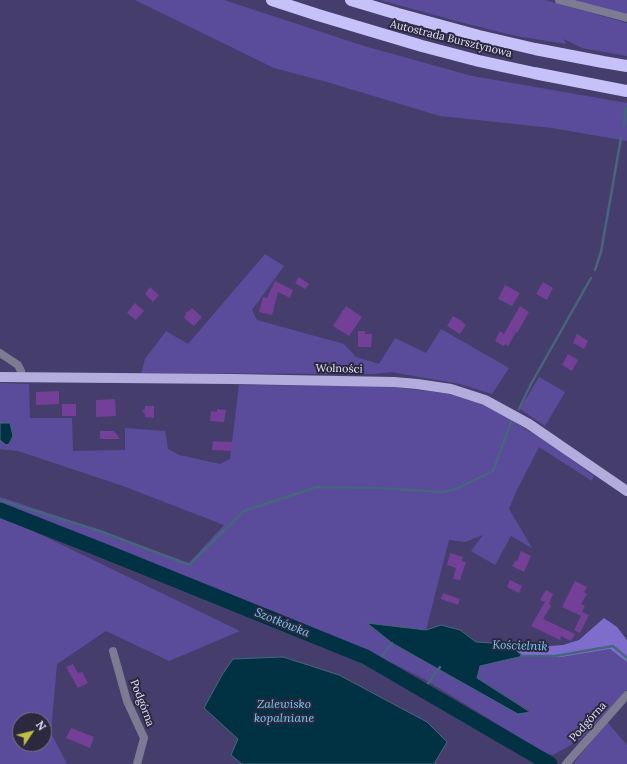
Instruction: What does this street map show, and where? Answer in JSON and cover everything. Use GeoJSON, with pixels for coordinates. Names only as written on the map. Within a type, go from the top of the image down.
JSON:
{"type":"FeatureCollection","features":[{"type":"Feature","properties":{"kind":"highway","name":"Autostrada Bursztynowa"},"geometry":{"type":"LineString","coordinates":[[272,0],[325,18],[479,61],[627,91]]}},
{"type":"Feature","properties":{"kind":"highway","name":"Autostrada Bursztynowa"},"geometry":{"type":"LineString","coordinates":[[351,0],[479,36],[627,66]]}},
{"type":"Feature","properties":{"kind":"main road","name":"Wolności"},"geometry":{"type":"LineString","coordinates":[[0,377],[20,371],[232,379],[394,382],[451,389],[485,400],[524,420],[627,491]]}},
{"type":"Feature","properties":{"kind":"street"},"geometry":{"type":"LineString","coordinates":[[559,0],[627,18]]}},
{"type":"Feature","properties":{"kind":"street"},"geometry":{"type":"LineString","coordinates":[[0,353],[20,371]]}},
{"type":"Feature","properties":{"kind":"street","name":"Podgórna"},"geometry":{"type":"LineString","coordinates":[[113,651],[127,701],[144,738],[137,764]]}},
{"type":"Feature","properties":{"kind":"street","name":"Podgórna"},"geometry":{"type":"LineString","coordinates":[[568,762],[627,695]]}},
{"type":"Feature","properties":{"kind":"shaded area"},"geometry":{"type":"Polygon","coordinates":[[[135,0],[224,0],[364,46],[472,76],[627,103],[627,141],[552,128],[440,116],[327,82],[274,68],[135,0]]]}},
{"type":"Feature","properties":{"kind":"shaded area"},"geometry":{"type":"Polygon","coordinates":[[[380,0],[545,0],[627,23],[627,56],[582,48],[564,39],[566,44],[516,36],[380,0]]]}},
{"type":"Feature","properties":{"kind":"shaded area"},"geometry":{"type":"Polygon","coordinates":[[[571,0],[627,0],[627,14],[571,0]]]}},
{"type":"Feature","properties":{"kind":"shaded area"},"geometry":{"type":"Polygon","coordinates":[[[265,254],[284,266],[252,310],[257,320],[344,344],[356,357],[379,364],[395,338],[426,353],[441,329],[509,368],[492,394],[460,384],[391,372],[373,374],[141,373],[145,359],[166,331],[188,344],[265,254]]]}},
{"type":"Feature","properties":{"kind":"shaded area"},"geometry":{"type":"Polygon","coordinates":[[[539,377],[565,392],[545,426],[520,409],[539,377]]]}},
{"type":"Feature","properties":{"kind":"shaded area"},"geometry":{"type":"Polygon","coordinates":[[[0,383],[29,384],[30,418],[72,418],[73,451],[125,450],[125,428],[165,431],[168,449],[179,455],[220,464],[230,459],[239,385],[385,386],[444,393],[471,399],[488,407],[551,444],[594,476],[592,481],[539,447],[509,509],[532,548],[511,536],[495,565],[471,551],[483,535],[465,542],[449,540],[426,630],[368,624],[392,643],[518,714],[530,711],[477,678],[480,666],[519,657],[562,657],[610,649],[627,662],[627,690],[581,739],[553,755],[545,753],[424,679],[396,665],[275,612],[146,565],[0,509],[0,497],[189,563],[224,525],[123,486],[18,451],[0,449],[0,383]]]}},
{"type":"Feature","properties":{"kind":"shaded area"},"geometry":{"type":"Polygon","coordinates":[[[0,515],[240,631],[169,661],[106,631],[57,664],[52,722],[52,712],[12,712],[12,752],[52,752],[52,735],[67,764],[0,764],[0,515]]]}},
{"type":"Feature","properties":{"kind":"shaded area"},"geometry":{"type":"Polygon","coordinates":[[[604,618],[617,627],[627,640],[627,662],[610,649],[562,657],[523,656],[514,649],[563,645],[579,640],[604,618]]]}},
{"type":"Feature","properties":{"kind":"shaded area"},"geometry":{"type":"Polygon","coordinates":[[[607,722],[627,745],[627,764],[573,764],[607,722]]]}},
{"type":"Feature","properties":{"kind":"water"},"geometry":{"type":"Polygon","coordinates":[[[0,423],[10,423],[13,436],[9,444],[6,445],[0,440],[0,423]]]}},
{"type":"Feature","properties":{"kind":"water"},"geometry":{"type":"Polygon","coordinates":[[[367,623],[426,630],[441,625],[460,630],[476,642],[492,643],[514,649],[523,656],[480,666],[477,678],[530,712],[518,714],[392,643],[367,623]]]}},
{"type":"Feature","properties":{"kind":"water","name":"Zalewisko kopalniane"},"geometry":{"type":"Polygon","coordinates":[[[283,657],[339,675],[427,722],[447,742],[434,764],[242,764],[231,755],[238,739],[204,708],[222,675],[233,659],[283,657]]]}},
{"type":"Feature","properties":{"kind":"building"},"geometry":{"type":"Polygon","coordinates":[[[299,277],[309,284],[305,289],[295,283],[299,277]]]}},
{"type":"Feature","properties":{"kind":"building"},"geometry":{"type":"Polygon","coordinates":[[[275,281],[293,290],[290,298],[278,292],[272,315],[259,312],[263,297],[267,298],[275,281]]]}},
{"type":"Feature","properties":{"kind":"building"},"geometry":{"type":"Polygon","coordinates":[[[543,282],[553,288],[547,300],[536,294],[543,282]]]}},
{"type":"Feature","properties":{"kind":"building"},"geometry":{"type":"Polygon","coordinates":[[[505,285],[520,293],[512,306],[498,299],[505,285]]]}},
{"type":"Feature","properties":{"kind":"building"},"geometry":{"type":"Polygon","coordinates":[[[150,287],[159,295],[153,302],[145,294],[150,287]]]}},
{"type":"Feature","properties":{"kind":"building"},"geometry":{"type":"Polygon","coordinates":[[[135,303],[144,311],[136,320],[127,313],[135,303]]]}},
{"type":"Feature","properties":{"kind":"building"},"geometry":{"type":"Polygon","coordinates":[[[346,306],[362,317],[349,336],[333,326],[346,306]]]}},
{"type":"Feature","properties":{"kind":"building"},"geometry":{"type":"Polygon","coordinates":[[[520,306],[529,312],[508,346],[505,344],[504,346],[495,341],[500,331],[504,334],[520,306]]]}},
{"type":"Feature","properties":{"kind":"building"},"geometry":{"type":"Polygon","coordinates":[[[192,308],[202,317],[194,326],[184,318],[186,312],[192,308]]]}},
{"type":"Feature","properties":{"kind":"building"},"geometry":{"type":"Polygon","coordinates":[[[453,316],[466,325],[460,334],[447,326],[453,316]]]}},
{"type":"Feature","properties":{"kind":"building"},"geometry":{"type":"Polygon","coordinates":[[[358,331],[365,331],[365,334],[372,334],[371,347],[358,347],[358,331]]]}},
{"type":"Feature","properties":{"kind":"building"},"geometry":{"type":"Polygon","coordinates":[[[577,334],[588,341],[584,349],[573,343],[577,334]]]}},
{"type":"Feature","properties":{"kind":"building"},"geometry":{"type":"Polygon","coordinates":[[[568,354],[578,360],[572,371],[562,365],[568,354]]]}},
{"type":"Feature","properties":{"kind":"building"},"geometry":{"type":"Polygon","coordinates":[[[59,391],[59,404],[36,405],[36,392],[59,391]]]}},
{"type":"Feature","properties":{"kind":"building"},"geometry":{"type":"Polygon","coordinates":[[[115,399],[116,416],[96,417],[96,400],[115,399]]]}},
{"type":"Feature","properties":{"kind":"building"},"geometry":{"type":"Polygon","coordinates":[[[62,404],[76,404],[76,416],[62,416],[62,404]]]}},
{"type":"Feature","properties":{"kind":"building"},"geometry":{"type":"Polygon","coordinates":[[[145,406],[154,406],[154,418],[145,417],[145,414],[142,411],[145,409],[145,406]]]}},
{"type":"Feature","properties":{"kind":"building"},"geometry":{"type":"Polygon","coordinates":[[[217,409],[226,410],[224,422],[210,421],[211,411],[217,412],[217,409]]]}},
{"type":"Feature","properties":{"kind":"building"},"geometry":{"type":"Polygon","coordinates":[[[100,431],[114,431],[120,439],[100,439],[100,431]]]}},
{"type":"Feature","properties":{"kind":"building"},"geometry":{"type":"Polygon","coordinates":[[[213,441],[232,442],[232,451],[212,450],[213,441]]]}},
{"type":"Feature","properties":{"kind":"building"},"geometry":{"type":"Polygon","coordinates":[[[521,551],[531,556],[524,572],[512,566],[515,561],[517,561],[521,551]]]}},
{"type":"Feature","properties":{"kind":"building"},"geometry":{"type":"Polygon","coordinates":[[[450,553],[463,557],[462,561],[466,562],[460,580],[453,579],[456,568],[447,565],[450,553]]]}},
{"type":"Feature","properties":{"kind":"building"},"geometry":{"type":"Polygon","coordinates":[[[510,580],[522,586],[519,593],[507,587],[510,580]]]}},
{"type":"Feature","properties":{"kind":"building"},"geometry":{"type":"Polygon","coordinates":[[[575,581],[587,587],[584,592],[587,594],[581,604],[585,606],[582,612],[589,615],[580,633],[574,630],[581,616],[562,607],[575,581]]]}},
{"type":"Feature","properties":{"kind":"building"},"geometry":{"type":"Polygon","coordinates":[[[546,590],[553,594],[549,604],[551,606],[543,619],[575,634],[571,641],[561,636],[560,640],[531,626],[545,602],[540,600],[546,590]]]}},
{"type":"Feature","properties":{"kind":"building"},"geometry":{"type":"Polygon","coordinates":[[[443,593],[460,599],[458,605],[441,599],[443,593]]]}},
{"type":"Feature","properties":{"kind":"building"},"geometry":{"type":"Polygon","coordinates":[[[73,664],[78,673],[82,672],[88,683],[78,688],[66,667],[73,664]]]}},
{"type":"Feature","properties":{"kind":"building"},"geometry":{"type":"Polygon","coordinates":[[[71,728],[94,737],[90,748],[66,738],[71,728]]]}},
{"type":"Feature","properties":{"kind":"waterway"},"geometry":{"type":"LineString","coordinates":[[624,126],[626,108]]}},
{"type":"Feature","properties":{"kind":"waterway"},"geometry":{"type":"LineString","coordinates":[[595,270],[601,252],[621,138]]}},
{"type":"Feature","properties":{"kind":"waterway"},"geometry":{"type":"LineString","coordinates":[[519,409],[531,384],[591,278]]}},
{"type":"Feature","properties":{"kind":"waterway"},"geometry":{"type":"LineString","coordinates":[[0,500],[100,531],[189,565],[244,511],[317,487],[379,488],[443,492],[456,489],[493,471],[511,422]]}},
{"type":"Feature","properties":{"kind":"waterway","name":"Szotkówka"},"geometry":{"type":"LineString","coordinates":[[0,510],[366,657],[550,764]]}},
{"type":"Feature","properties":{"kind":"waterway"},"geometry":{"type":"LineString","coordinates":[[377,663],[392,643]]}},
{"type":"Feature","properties":{"kind":"waterway","name":"Kościelnik"},"geometry":{"type":"LineString","coordinates":[[521,656],[555,656],[613,646],[627,658]]}},
{"type":"Feature","properties":{"kind":"waterway","name":"Kościelnik"},"geometry":{"type":"LineString","coordinates":[[423,690],[440,667]]}}]}
